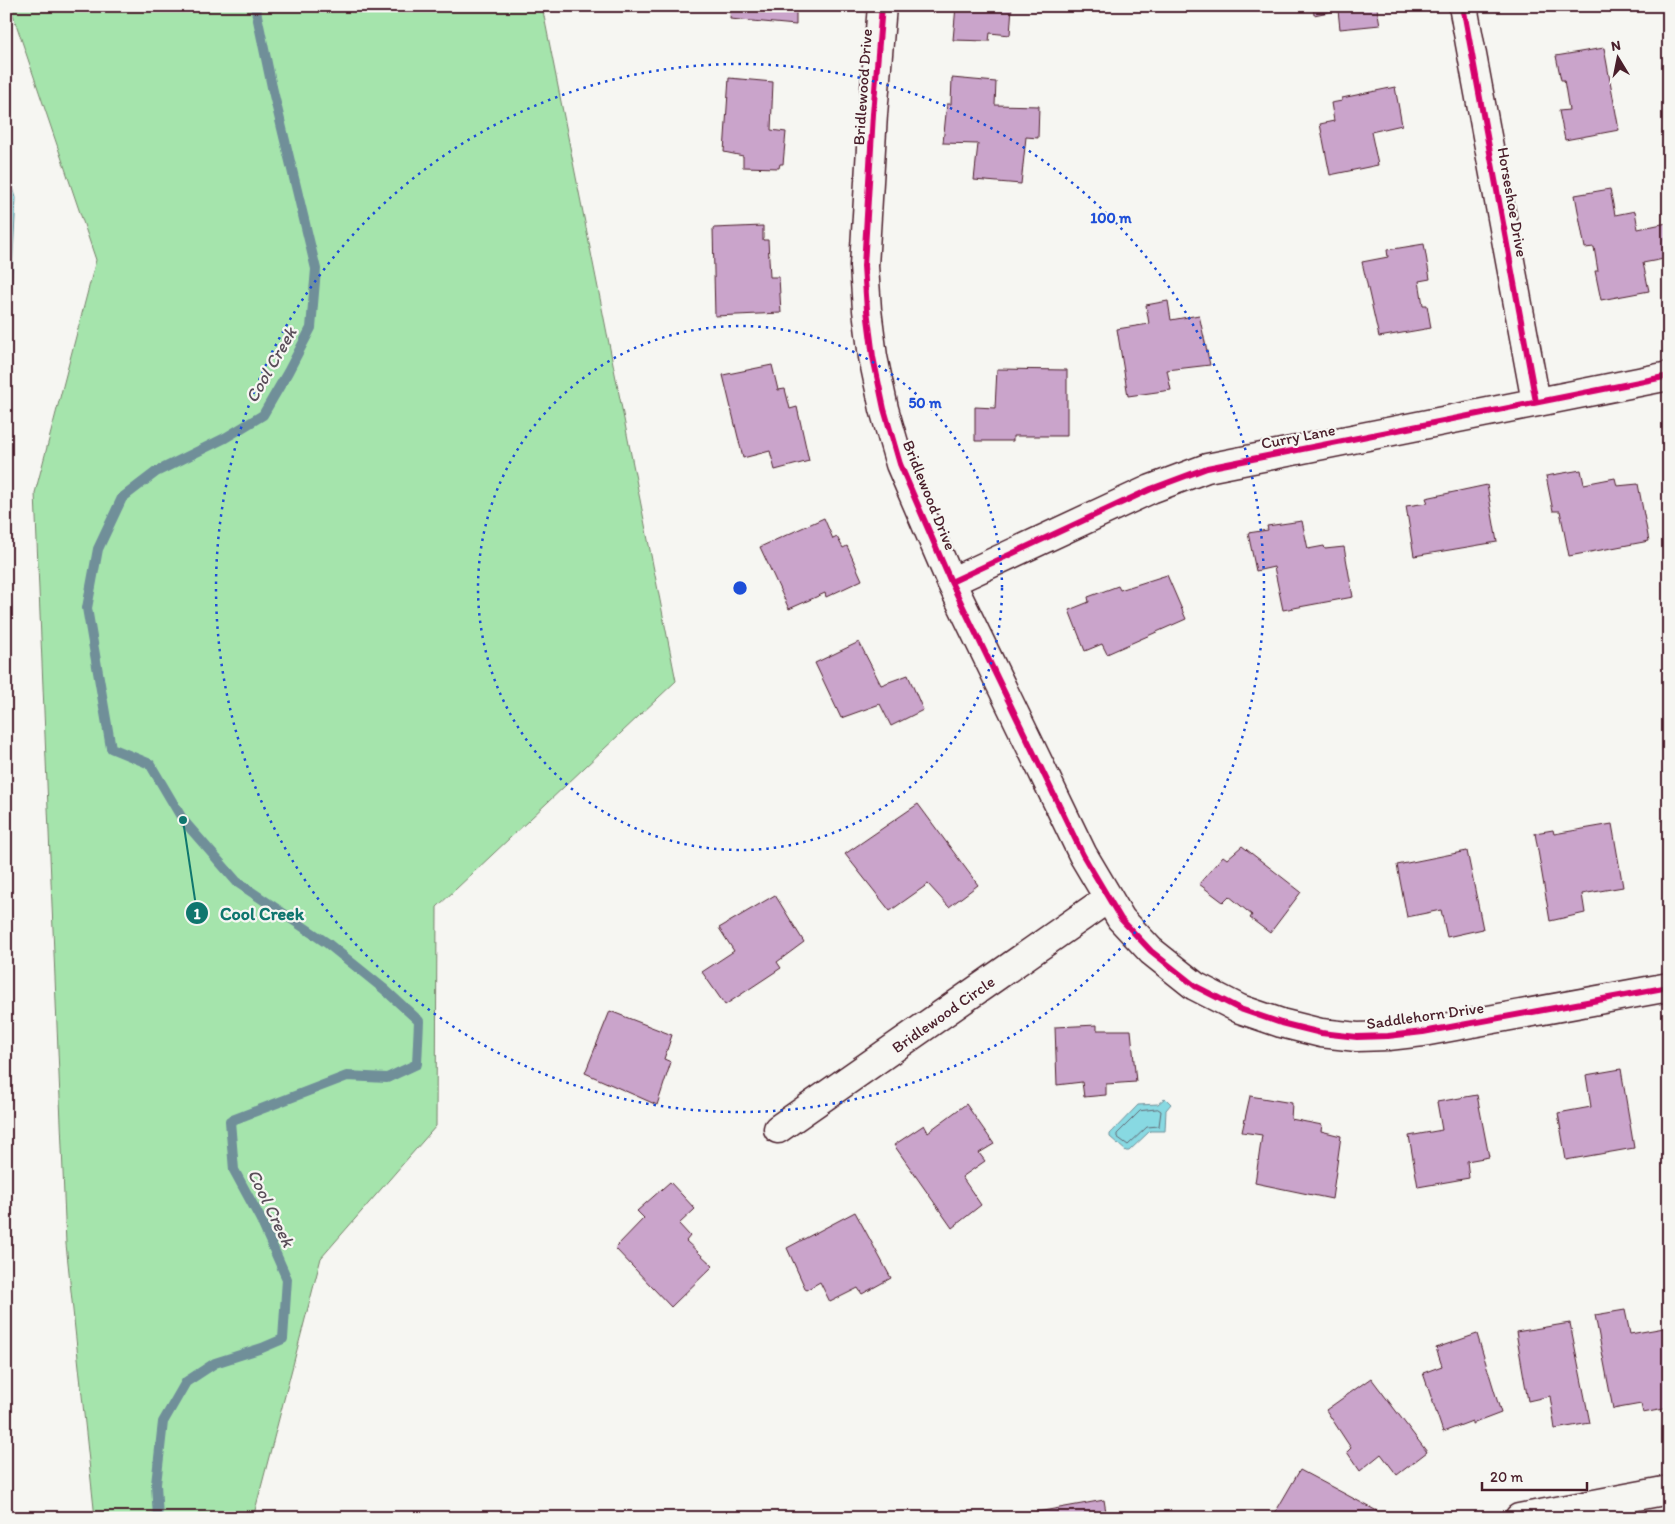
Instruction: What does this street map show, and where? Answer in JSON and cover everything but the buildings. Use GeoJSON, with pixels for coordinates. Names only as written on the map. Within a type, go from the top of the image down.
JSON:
{"type":"FeatureCollection","features":[{"type":"Feature","properties":{"kind":"street","name":"Bridlewood Drive"},"geometry":{"type":"LineString","coordinates":[[882,6],[872,114],[864,266],[866,310],[873,357],[884,409],[900,464],[951,582],[1082,855],[1107,899]]}},
{"type":"Feature","properties":{"kind":"street","name":"Horseshoe Drive"},"geometry":{"type":"LineString","coordinates":[[1463,6],[1536,402]]}},
{"type":"Feature","properties":{"kind":"street","name":"Curry Lane"},"geometry":{"type":"LineString","coordinates":[[951,582],[1151,489],[1207,468],[1669,376]]}},
{"type":"Feature","properties":{"kind":"street","name":"Saddlehorn Drive"},"geometry":{"type":"LineString","coordinates":[[1107,899],[1121,920],[1151,951],[1195,986],[1240,1009],[1281,1024],[1321,1033],[1357,1037],[1422,1032],[1669,987]]}},
{"type":"Feature","properties":{"kind":"street","name":"Bridlewood Circle"},"geometry":{"type":"LineString","coordinates":[[778,1129],[1107,899]]}},
{"type":"Feature","properties":{"kind":"street"},"geometry":{"type":"LineString","coordinates":[[1519,1518],[1669,1490]]}},
{"type":"Feature","properties":{"kind":"green space"},"geometry":{"type":"Polygon","coordinates":[[[10,6],[542,6],[676,681],[437,907],[436,1126],[321,1258],[253,1518],[95,1518],[66,1244],[35,493],[96,260],[10,6]]]}},
{"type":"Feature","properties":{"kind":"water"},"geometry":{"type":"Polygon","coordinates":[[[6,162],[16,198],[8,350],[6,353],[6,162]]]}},
{"type":"Feature","properties":{"kind":"water"},"geometry":{"type":"Polygon","coordinates":[[[1165,1098],[1171,1104],[1166,1110],[1165,1131],[1150,1131],[1129,1151],[1126,1151],[1110,1137],[1110,1134],[1138,1105],[1158,1104],[1165,1098]]]}},
{"type":"Feature","properties":{"kind":"waterway","name":"Cool Creek"},"geometry":{"type":"LineString","coordinates":[[158,1518],[156,1484],[163,1422],[186,1382],[215,1363],[283,1339],[287,1279],[260,1218],[234,1170],[230,1121],[347,1076],[387,1078],[417,1064],[419,1021],[384,989],[327,943],[237,882],[183,820],[150,764],[111,748],[87,608],[98,549],[122,498],[156,472],[225,438],[263,415],[311,328],[316,269],[272,87],[255,6]]}},
{"type":"Feature","properties":{"kind":"cycle path"},"geometry":{"type":"LineString","coordinates":[[882,6],[873,114],[864,266],[873,357],[884,409],[900,464],[951,582],[1083,855],[1121,919],[1151,951],[1195,986],[1240,1009],[1281,1023],[1321,1033],[1357,1037],[1423,1032],[1669,987]]}},
{"type":"Feature","properties":{"kind":"cycle path"},"geometry":{"type":"LineString","coordinates":[[1463,6],[1536,402]]}},
{"type":"Feature","properties":{"kind":"cycle path"},"geometry":{"type":"LineString","coordinates":[[951,582],[1151,489],[1207,468],[1669,376]]}},
{"type":"Feature","properties":{"kind":"place","name":"Cool Creek"},"geometry":{"type":"Point","coordinates":[183,820]}}]}
